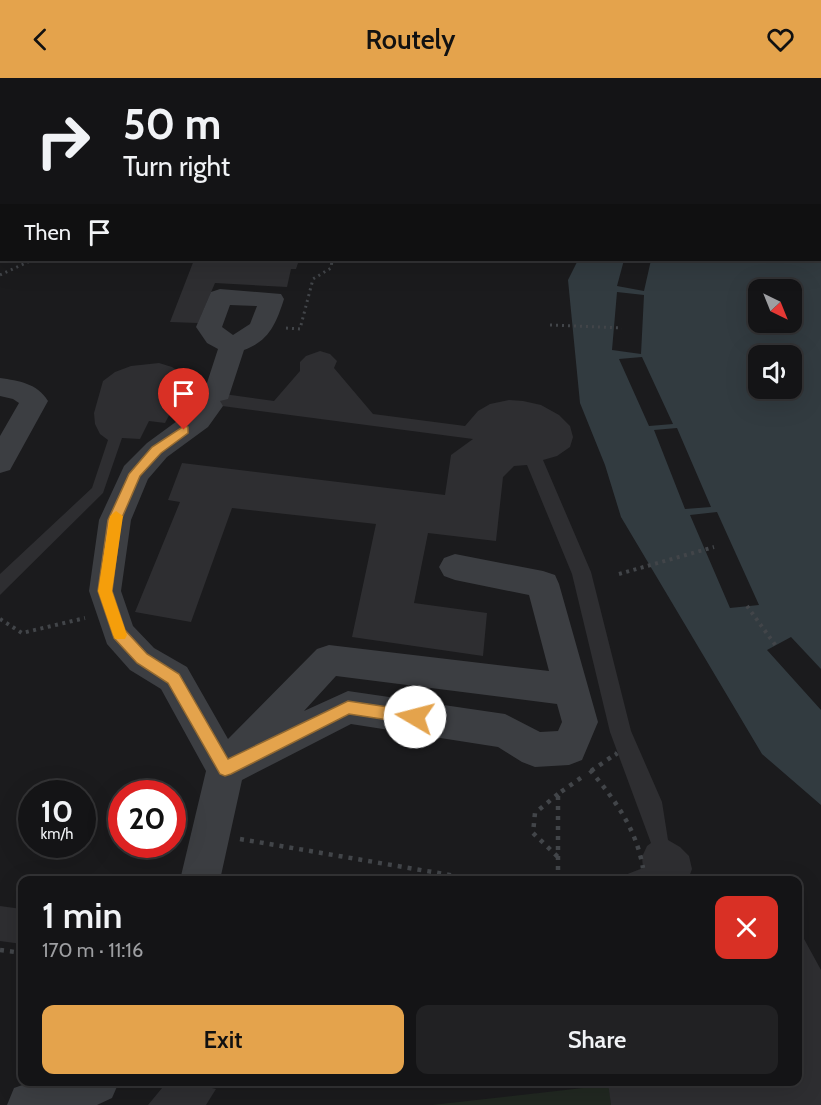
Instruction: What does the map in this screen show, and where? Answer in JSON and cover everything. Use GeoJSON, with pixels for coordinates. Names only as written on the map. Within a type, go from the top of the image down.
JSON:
{"type":"FeatureCollection","features":[{"type":"Feature","properties":{"kind":"lane"},"geometry":{"type":"LineString","coordinates":[[220,297],[272,299],[260,331],[232,345],[216,337],[209,327],[220,297]]}},
{"type":"Feature","properties":{"kind":"lane"},"geometry":{"type":"LineString","coordinates":[[225,769],[174,678],[142,658],[119,634],[105,591],[115,520],[135,474],[156,450],[198,420],[214,399],[232,345]]}},
{"type":"Feature","properties":{"kind":"lane"},"geometry":{"type":"LineString","coordinates":[[0,387],[21,391],[34,401],[0,462]]}},
{"type":"Feature","properties":{"kind":"lane"},"geometry":{"type":"LineString","coordinates":[[225,769],[348,708],[505,731],[535,750],[580,759],[580,722],[543,585],[454,567]]}},
{"type":"Feature","properties":{"kind":"lane"},"geometry":{"type":"LineString","coordinates":[[201,876],[225,769],[330,660],[571,690]]}},
{"type":"Feature","properties":{"kind":"lane"},"geometry":{"type":"LineString","coordinates":[[31,1105],[85,1086]]}},
{"type":"Feature","properties":{"kind":"path"},"geometry":{"type":"LineString","coordinates":[[0,275],[30,261]]}},
{"type":"Feature","properties":{"kind":"path"},"geometry":{"type":"LineString","coordinates":[[262,327],[300,329],[313,279],[331,268],[332,261]]}},
{"type":"Feature","properties":{"kind":"path"},"geometry":{"type":"LineString","coordinates":[[550,325],[622,328]]}},
{"type":"Feature","properties":{"kind":"path"},"geometry":{"type":"LineString","coordinates":[[619,574],[714,547]]}},
{"type":"Feature","properties":{"kind":"path"},"geometry":{"type":"LineString","coordinates":[[747,606],[776,646]]}},
{"type":"Feature","properties":{"kind":"path"},"geometry":{"type":"LineString","coordinates":[[0,619],[22,633],[112,611]]}},
{"type":"Feature","properties":{"kind":"path"},"geometry":{"type":"LineString","coordinates":[[558,857],[533,833],[535,813],[558,794],[580,759],[618,753]]}},
{"type":"Feature","properties":{"kind":"path"},"geometry":{"type":"LineString","coordinates":[[580,759],[627,817],[640,846],[643,868]]}},
{"type":"Feature","properties":{"kind":"path"},"geometry":{"type":"LineString","coordinates":[[558,794],[558,876]]}},
{"type":"Feature","properties":{"kind":"path"},"geometry":{"type":"LineString","coordinates":[[210,834],[455,876]]}},
{"type":"Feature","properties":{"kind":"path"},"geometry":{"type":"LineString","coordinates":[[0,950],[18,952]]}},
{"type":"Feature","properties":{"kind":"shaded area"},"geometry":{"type":"Polygon","coordinates":[[[578,261],[821,261],[821,805],[762,754],[621,517],[605,465],[580,403],[568,280],[578,261]]]}},
{"type":"Feature","properties":{"kind":"shaded area"},"geometry":{"type":"Polygon","coordinates":[[[609,1086],[611,1105],[432,1105],[609,1086]]]}},
{"type":"Feature","properties":{"kind":"pier"},"geometry":{"type":"Polygon","coordinates":[[[624,261],[651,261],[644,291],[617,286],[624,261]]]}},
{"type":"Feature","properties":{"kind":"pier"},"geometry":{"type":"Polygon","coordinates":[[[617,292],[644,295],[641,354],[612,350],[617,292]]]}},
{"type":"Feature","properties":{"kind":"pier"},"geometry":{"type":"Polygon","coordinates":[[[642,357],[673,424],[649,426],[619,359],[642,357]]]}},
{"type":"Feature","properties":{"kind":"pier"},"geometry":{"type":"Polygon","coordinates":[[[677,428],[711,507],[685,509],[654,430],[677,428]]]}},
{"type":"Feature","properties":{"kind":"pier"},"geometry":{"type":"Polygon","coordinates":[[[717,512],[759,605],[730,608],[690,515],[717,512]]]}},
{"type":"Feature","properties":{"kind":"pier"},"geometry":{"type":"Polygon","coordinates":[[[791,637],[821,669],[821,710],[767,650],[791,637]]]}},
{"type":"Feature","properties":{"kind":"building"},"geometry":{"type":"Polygon","coordinates":[[[194,261],[299,261],[296,269],[291,269],[287,287],[215,283],[198,323],[170,322],[194,261]]]}},
{"type":"Feature","properties":{"kind":"building"},"geometry":{"type":"Polygon","coordinates":[[[320,351],[330,354],[337,361],[334,368],[373,414],[465,426],[478,411],[490,404],[509,400],[541,405],[559,415],[570,426],[573,437],[570,447],[557,456],[543,460],[591,572],[631,731],[662,802],[668,840],[689,856],[692,869],[689,876],[622,876],[643,868],[642,857],[651,843],[610,732],[572,574],[527,465],[514,466],[503,477],[496,541],[428,533],[414,603],[487,613],[483,656],[352,637],[376,524],[232,508],[191,622],[135,612],[180,502],[168,500],[182,463],[445,495],[451,455],[473,439],[177,400],[165,423],[149,421],[140,439],[122,438],[103,493],[0,595],[0,574],[92,488],[108,440],[100,434],[95,424],[94,413],[103,381],[115,372],[131,366],[159,363],[181,373],[183,380],[181,388],[274,401],[300,371],[300,362],[306,356],[320,351]]]}},
{"type":"Feature","properties":{"kind":"building"},"geometry":{"type":"Polygon","coordinates":[[[0,906],[18,908],[18,943],[0,941],[0,906]]]}},
{"type":"Feature","properties":{"kind":"building"},"geometry":{"type":"Polygon","coordinates":[[[802,935],[821,970],[821,1105],[611,1105],[609,1086],[802,1086],[802,935]]]}},
{"type":"Feature","properties":{"kind":"building"},"geometry":{"type":"Polygon","coordinates":[[[164,1086],[204,1086],[216,1089],[206,1105],[148,1105],[164,1086]]]}},
{"type":"Feature","properties":{"kind":"slow traffic"},"geometry":{"type":"LineString","coordinates":[[116,516],[105,591],[120,635]]}},
{"type":"Feature","properties":{"kind":"route"},"geometry":{"type":"LineString","coordinates":[[184,430],[156,450],[135,474],[115,520],[105,591],[119,634],[142,658],[174,678],[225,769],[348,708],[415,717]]}}]}
